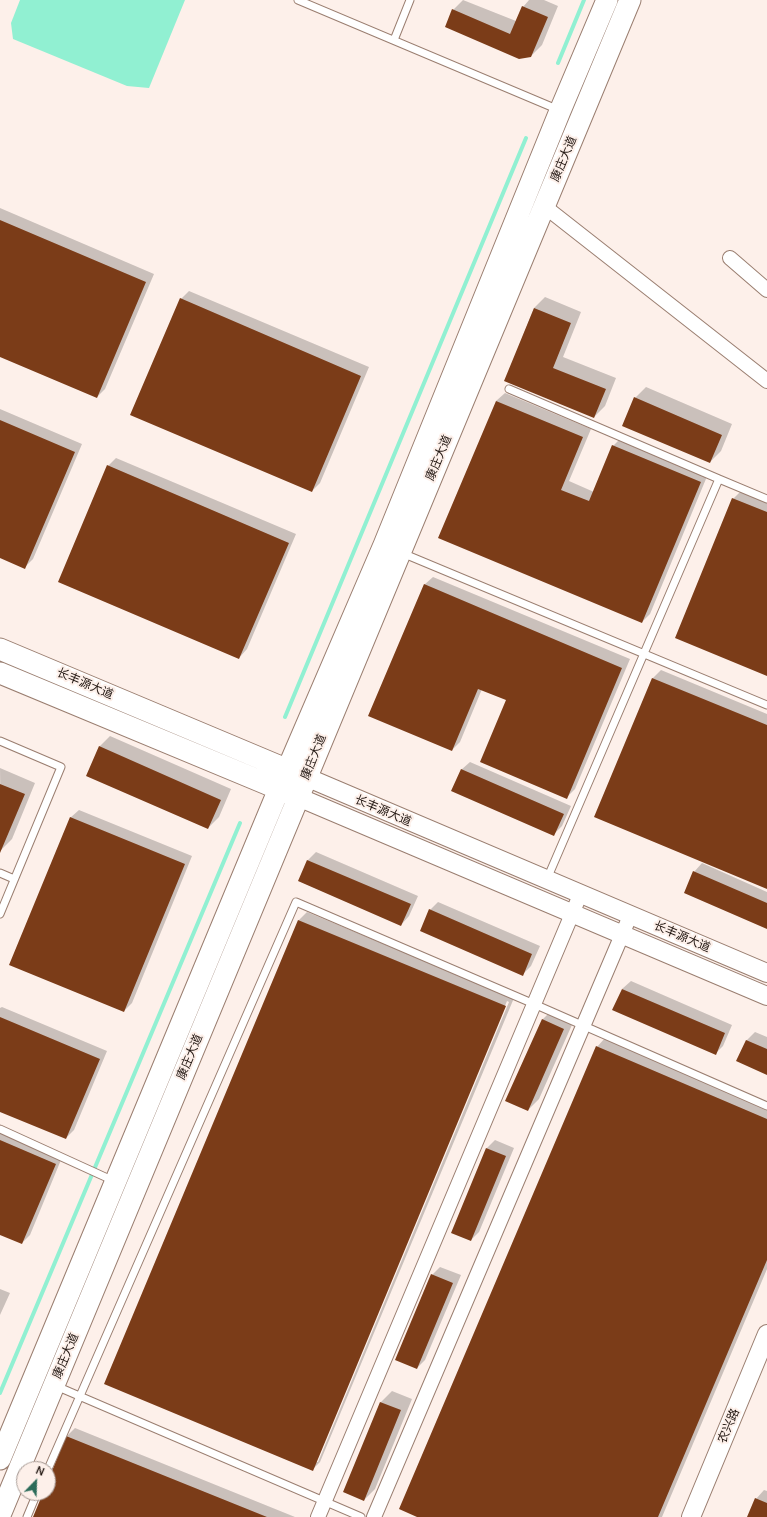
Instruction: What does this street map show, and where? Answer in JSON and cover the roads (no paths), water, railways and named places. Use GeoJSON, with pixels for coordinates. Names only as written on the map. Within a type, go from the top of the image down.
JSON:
{"type":"FeatureCollection","features":[{"type":"Feature","properties":{"kind":"main road","name":"康庄大道"},"geometry":{"type":"LineString","coordinates":[[392,549],[560,110],[607,0]]}},
{"type":"Feature","properties":{"kind":"main road","name":"康庄大道"},"geometry":{"type":"LineString","coordinates":[[0,1515],[298,797],[297,773],[392,549],[544,206],[630,0]]}},
{"type":"Feature","properties":{"kind":"main road","name":"长丰源大道"},"geometry":{"type":"LineString","coordinates":[[0,649],[297,773]]}},
{"type":"Feature","properties":{"kind":"main road","name":"长丰源大道"},"geometry":{"type":"LineString","coordinates":[[0,673],[298,797]]}},
{"type":"Feature","properties":{"kind":"main road","name":"康庄大道"},"geometry":{"type":"LineString","coordinates":[[0,1459],[106,1178],[279,789],[297,773]]}},
{"type":"Feature","properties":{"kind":"street"},"geometry":{"type":"LineString","coordinates":[[544,206],[767,381]]}},
{"type":"Feature","properties":{"kind":"street"},"geometry":{"type":"LineString","coordinates":[[730,258],[767,290]]}},
{"type":"Feature","properties":{"kind":"street","name":"长丰源大道"},"geometry":{"type":"LineString","coordinates":[[297,773],[580,895],[767,973]]}},
{"type":"Feature","properties":{"kind":"street","name":"长丰源大道"},"geometry":{"type":"LineString","coordinates":[[298,797],[767,996]]}},
{"type":"Feature","properties":{"kind":"street"},"geometry":{"type":"LineString","coordinates":[[318,1517],[580,895]]}},
{"type":"Feature","properties":{"kind":"street"},"geometry":{"type":"LineString","coordinates":[[374,1517],[630,916]]}},
{"type":"Feature","properties":{"kind":"street","name":"农兴路"},"geometry":{"type":"LineString","coordinates":[[691,1517],[767,1334]]}},
{"type":"Feature","properties":{"kind":"lane"},"geometry":{"type":"LineString","coordinates":[[298,0],[560,110]]}},
{"type":"Feature","properties":{"kind":"lane"},"geometry":{"type":"LineString","coordinates":[[394,40],[410,0]]}},
{"type":"Feature","properties":{"kind":"lane"},"geometry":{"type":"LineString","coordinates":[[509,389],[767,499]]}},
{"type":"Feature","properties":{"kind":"lane"},"geometry":{"type":"LineString","coordinates":[[546,880],[642,653],[719,479]]}},
{"type":"Feature","properties":{"kind":"lane"},"geometry":{"type":"LineString","coordinates":[[392,549],[767,705]]}},
{"type":"Feature","properties":{"kind":"lane"},"geometry":{"type":"LineString","coordinates":[[0,741],[61,767],[0,914]]}},
{"type":"Feature","properties":{"kind":"lane"},"geometry":{"type":"LineString","coordinates":[[0,873],[14,879]]}},
{"type":"Feature","properties":{"kind":"lane"},"geometry":{"type":"LineString","coordinates":[[52,1461],[296,902],[767,1106]]}},
{"type":"Feature","properties":{"kind":"lane"},"geometry":{"type":"LineString","coordinates":[[0,1129],[106,1178]]}},
{"type":"Feature","properties":{"kind":"lane"},"geometry":{"type":"LineString","coordinates":[[54,1386],[361,1517]]}},
{"type":"Feature","properties":{"kind":"lane"},"geometry":{"type":"LineString","coordinates":[[26,1517],[33,1501]]}},
{"type":"Feature","properties":{"kind":"waterway"},"geometry":{"type":"LineString","coordinates":[[558,63],[584,0]]}},
{"type":"Feature","properties":{"kind":"waterway"},"geometry":{"type":"LineString","coordinates":[[285,717],[526,138]]}},
{"type":"Feature","properties":{"kind":"waterway"},"geometry":{"type":"LineString","coordinates":[[0,1393],[240,823]]}}]}
